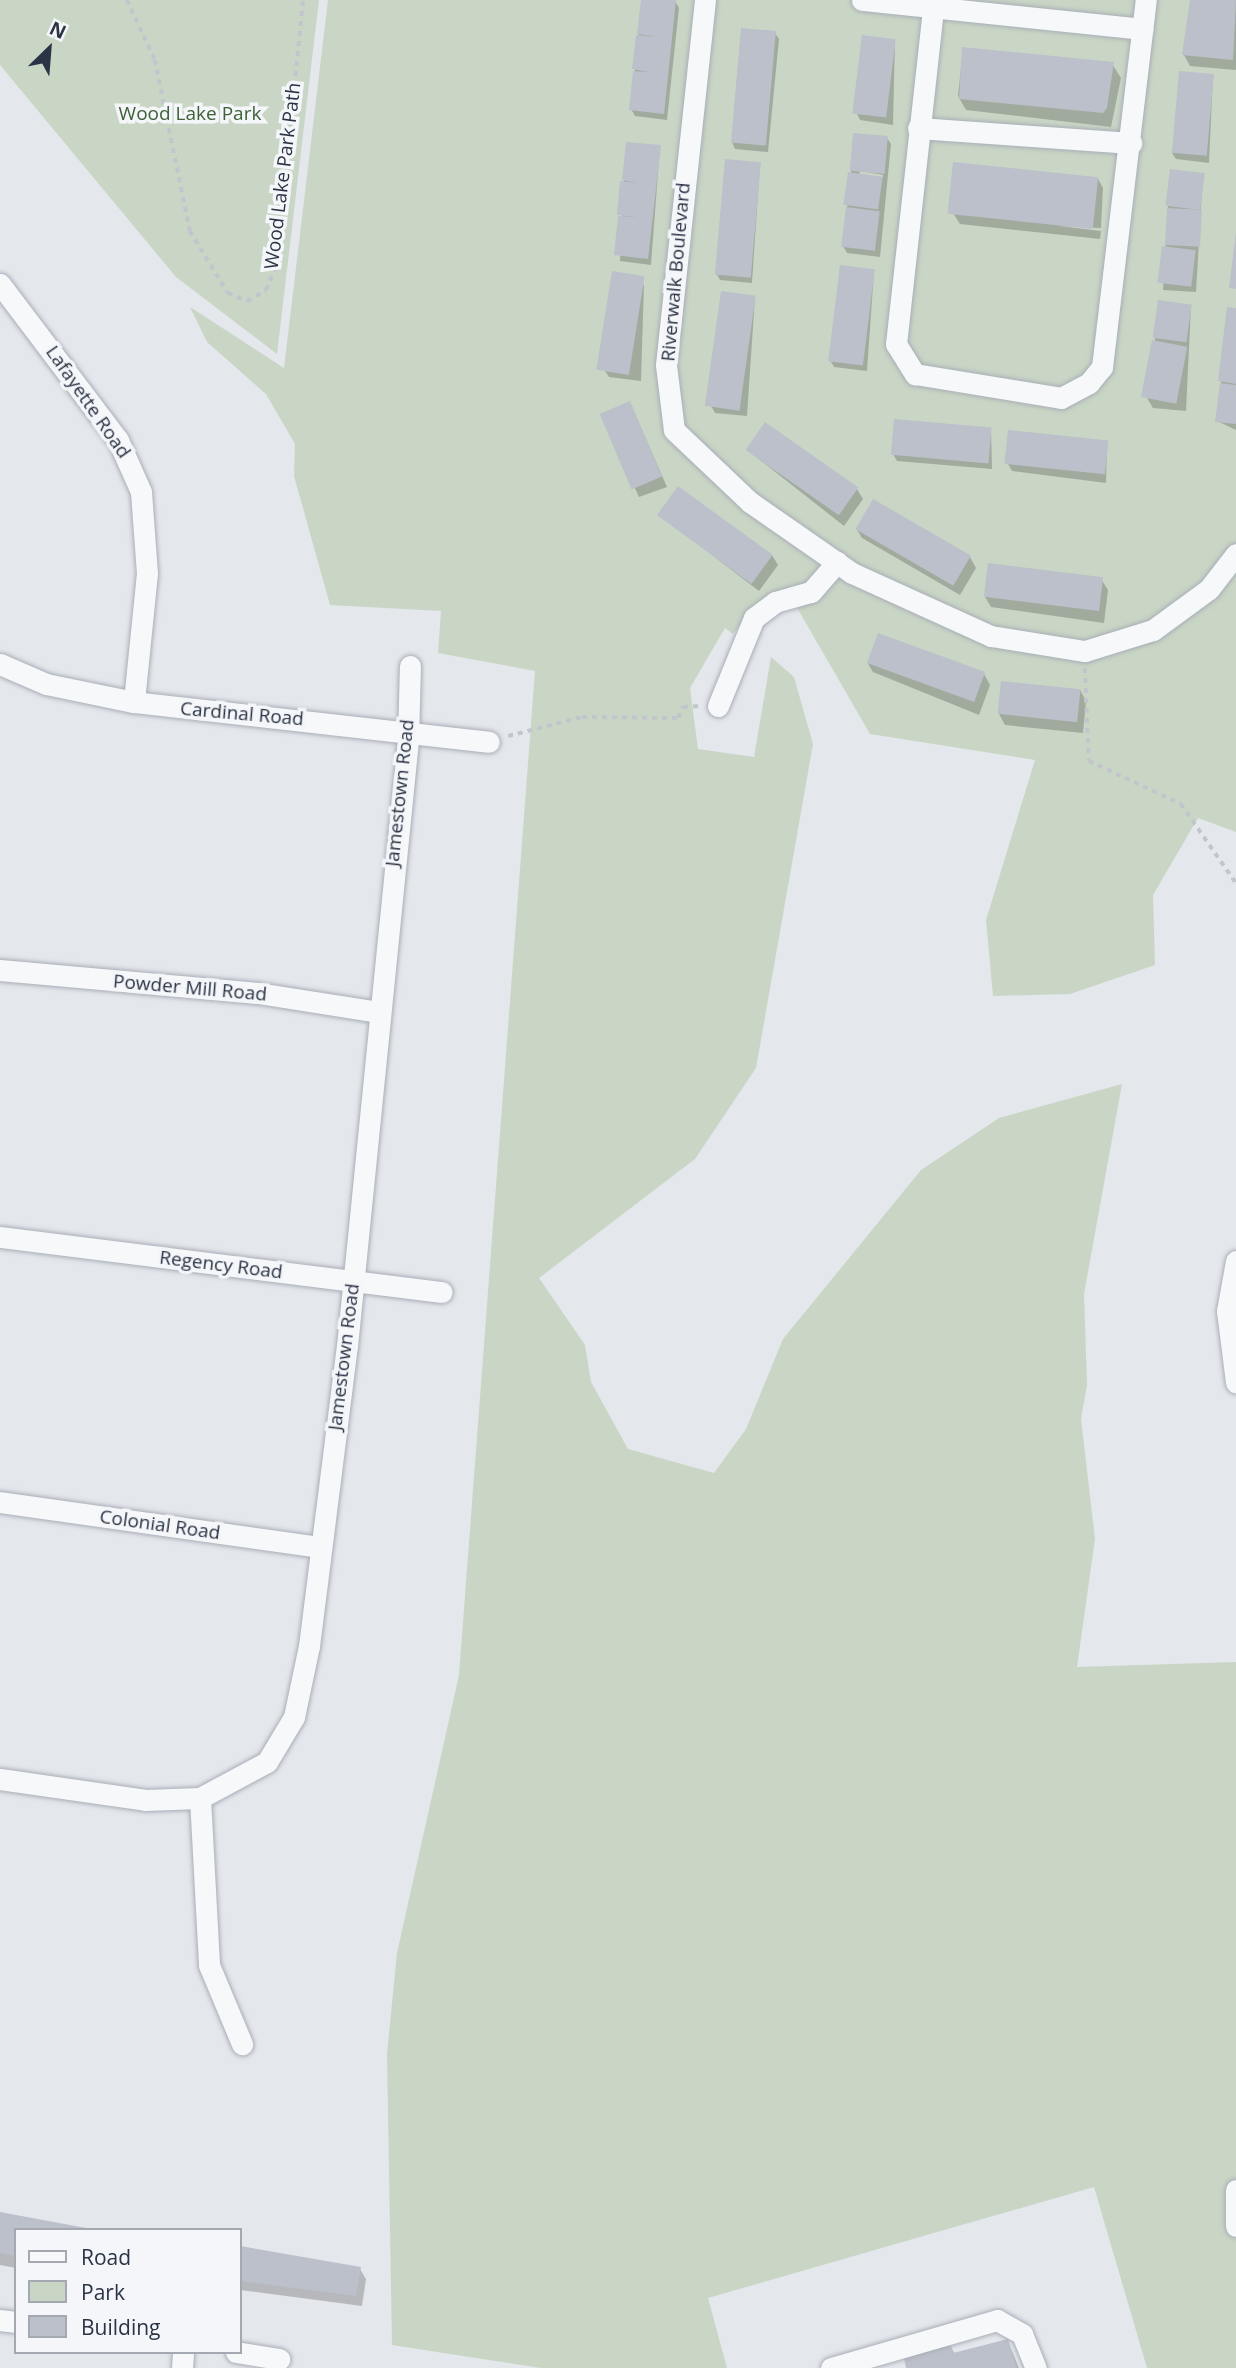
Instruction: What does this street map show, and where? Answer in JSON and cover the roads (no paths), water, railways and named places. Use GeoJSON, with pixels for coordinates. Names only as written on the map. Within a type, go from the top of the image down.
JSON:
{"type":"FeatureCollection","features":[{"type":"Feature","properties":{"kind":"street","name":"Riverwalk Boulevard"},"geometry":{"type":"LineString","coordinates":[[705,0],[666,365],[674,430],[750,502],[837,562],[990,636],[1085,651],[1153,629],[1209,589],[1236,554]]}},
{"type":"Feature","properties":{"kind":"street"},"geometry":{"type":"LineString","coordinates":[[862,0],[933,4],[1143,29]]}},
{"type":"Feature","properties":{"kind":"street"},"geometry":{"type":"LineString","coordinates":[[933,4],[896,344],[915,374],[1060,398],[1089,383],[1102,367],[1131,144],[1146,0]]}},
{"type":"Feature","properties":{"kind":"street"},"geometry":{"type":"LineString","coordinates":[[918,128],[1131,144]]}},
{"type":"Feature","properties":{"kind":"street","name":"Lafayette Road"},"geometry":{"type":"LineString","coordinates":[[0,284],[118,440],[141,492],[147,573],[134,702]]}},
{"type":"Feature","properties":{"kind":"street"},"geometry":{"type":"LineString","coordinates":[[718,706],[754,618],[775,602],[811,592],[837,562]]}},
{"type":"Feature","properties":{"kind":"street","name":"Cardinal Road"},"geometry":{"type":"LineString","coordinates":[[0,664],[46,684],[134,702],[489,742]]}},
{"type":"Feature","properties":{"kind":"street","name":"Jamestown Road"},"geometry":{"type":"LineString","coordinates":[[0,1779],[145,1800],[200,1798],[247,1777],[283,1741],[305,1670],[353,1280],[408,731],[410,666]]}},
{"type":"Feature","properties":{"kind":"street","name":"Powder Mill Road"},"geometry":{"type":"LineString","coordinates":[[0,970],[258,993],[380,1012]]}},
{"type":"Feature","properties":{"kind":"street","name":"Regency Road"},"geometry":{"type":"LineString","coordinates":[[0,1237],[442,1292]]}},
{"type":"Feature","properties":{"kind":"street"},"geometry":{"type":"LineString","coordinates":[[1236,1261],[1227,1311],[1236,1382]]}},
{"type":"Feature","properties":{"kind":"street","name":"Colonial Road"},"geometry":{"type":"LineString","coordinates":[[0,1502],[321,1547]]}},
{"type":"Feature","properties":{"kind":"street"},"geometry":{"type":"LineString","coordinates":[[200,1798],[209,1965],[242,2044]]}},
{"type":"Feature","properties":{"kind":"street"},"geometry":{"type":"LineString","coordinates":[[1236,2190],[1236,2226]]}},
{"type":"Feature","properties":{"kind":"street"},"geometry":{"type":"LineString","coordinates":[[831,2368],[997,2320],[1022,2334],[1036,2368]]}},
{"type":"Feature","properties":{"kind":"street"},"geometry":{"type":"LineString","coordinates":[[242,2353],[279,2359]]}},
{"type":"Feature","properties":{"kind":"park label","name":"Wood Lake Park"},"geometry":{"type":"Point","coordinates":[190,114]}}]}
